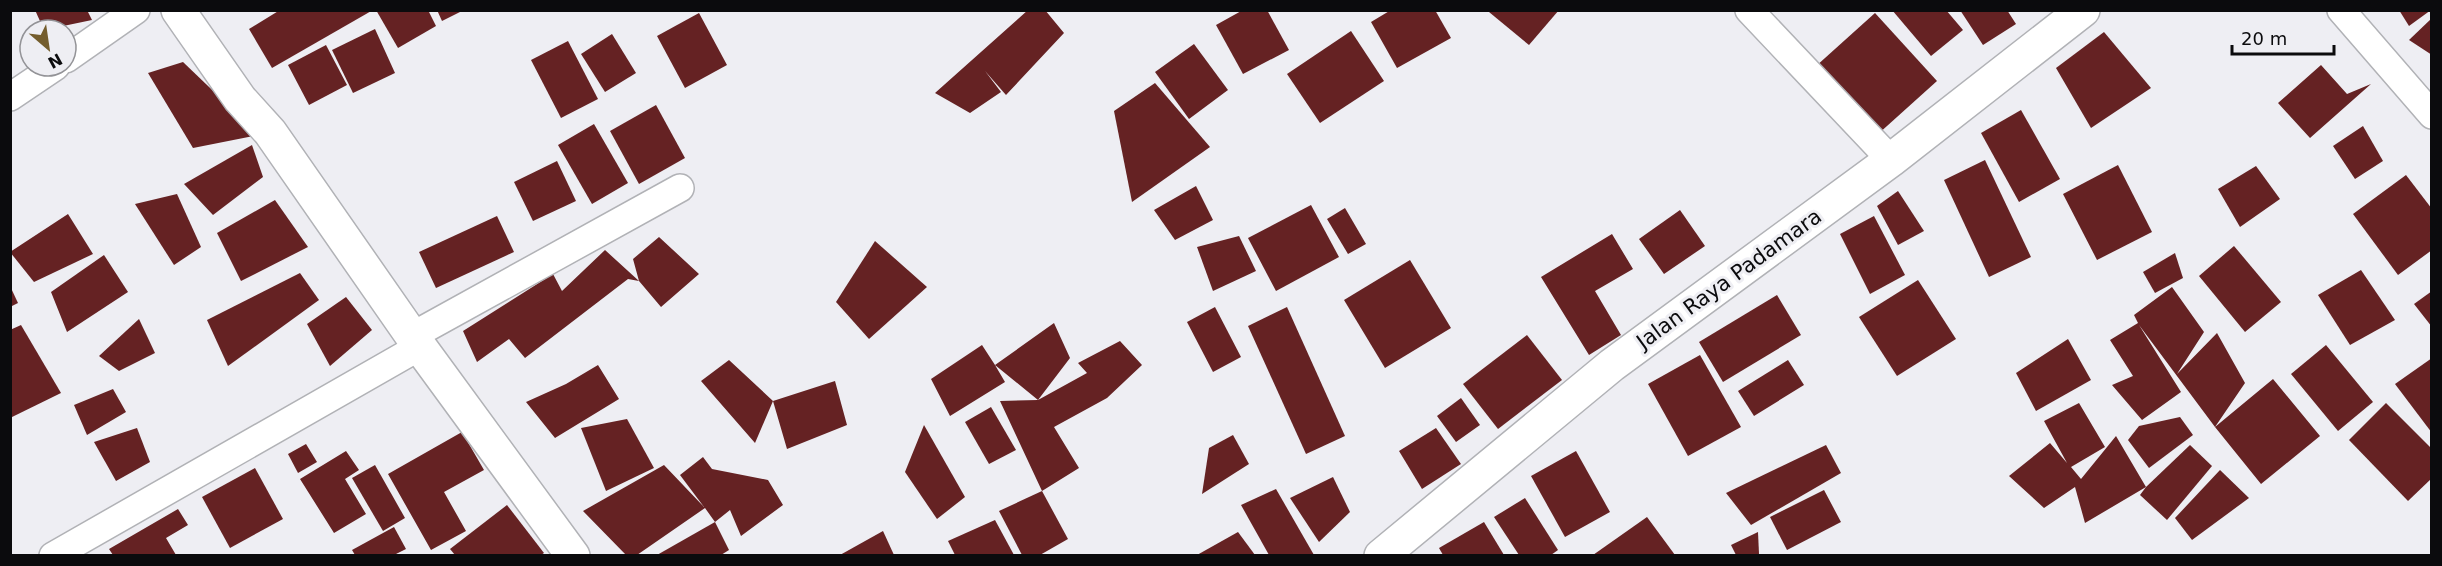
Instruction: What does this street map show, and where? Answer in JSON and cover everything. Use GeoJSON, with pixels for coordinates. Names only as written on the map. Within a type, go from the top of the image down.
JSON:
{"type":"FeatureCollection","features":[{"type":"Feature","properties":{"kind":"main road"},"geometry":{"type":"LineString","coordinates":[[178,10],[240,99],[270,132],[416,341],[573,555]]}},
{"type":"Feature","properties":{"kind":"main road","name":"Jalan Raya Padamara"},"geometry":{"type":"LineString","coordinates":[[1381,555],[1612,365],[1891,160],[2083,10]]}},
{"type":"Feature","properties":{"kind":"street"},"geometry":{"type":"LineString","coordinates":[[78,51],[136,10]]}},
{"type":"Feature","properties":{"kind":"street"},"geometry":{"type":"LineString","coordinates":[[1749,10],[1891,160]]}},
{"type":"Feature","properties":{"kind":"street"},"geometry":{"type":"LineString","coordinates":[[2340,10],[2432,115]]}},
{"type":"Feature","properties":{"kind":"street"},"geometry":{"type":"LineString","coordinates":[[10,97],[38,78]]}},
{"type":"Feature","properties":{"kind":"street"},"geometry":{"type":"LineString","coordinates":[[53,555],[680,188]]}},
{"type":"Feature","properties":{"kind":"building"},"geometry":{"type":"Polygon","coordinates":[[[35,10],[87,10],[92,20],[78,23],[78,18],[39,18],[35,10]]]}},
{"type":"Feature","properties":{"kind":"building"},"geometry":{"type":"Polygon","coordinates":[[[280,10],[373,10],[272,68],[249,29],[280,10]]]}},
{"type":"Feature","properties":{"kind":"building"},"geometry":{"type":"Polygon","coordinates":[[[376,10],[428,10],[436,26],[398,48],[376,10]]]}},
{"type":"Feature","properties":{"kind":"building"},"geometry":{"type":"Polygon","coordinates":[[[437,10],[464,10],[442,21],[437,10]]]}},
{"type":"Feature","properties":{"kind":"building"},"geometry":{"type":"Polygon","coordinates":[[[1028,10],[1045,10],[1064,33],[1006,95],[985,71],[1001,92],[970,113],[935,93],[1028,10]]]}},
{"type":"Feature","properties":{"kind":"building"},"geometry":{"type":"Polygon","coordinates":[[[1243,10],[1267,10],[1289,50],[1243,74],[1216,25],[1243,10]]]}},
{"type":"Feature","properties":{"kind":"building"},"geometry":{"type":"Polygon","coordinates":[[[1391,10],[1435,10],[1451,38],[1397,68],[1371,22],[1391,10]]]}},
{"type":"Feature","properties":{"kind":"building"},"geometry":{"type":"Polygon","coordinates":[[[1490,10],[1559,10],[1529,45],[1489,12],[1490,10]]]}},
{"type":"Feature","properties":{"kind":"building"},"geometry":{"type":"Polygon","coordinates":[[[1892,10],[1946,10],[1963,30],[1931,56],[1892,10]]]}},
{"type":"Feature","properties":{"kind":"building"},"geometry":{"type":"Polygon","coordinates":[[[1960,10],[2007,10],[2016,24],[1983,45],[1960,10]]]}},
{"type":"Feature","properties":{"kind":"building"},"geometry":{"type":"Polygon","coordinates":[[[2399,10],[2431,10],[2409,26],[2399,10]]]}},
{"type":"Feature","properties":{"kind":"building"},"geometry":{"type":"Polygon","coordinates":[[[699,13],[727,65],[685,88],[657,36],[699,13]]]}},
{"type":"Feature","properties":{"kind":"building"},"geometry":{"type":"Polygon","coordinates":[[[1875,13],[1937,81],[1877,135],[1815,67],[1875,13]]]}},
{"type":"Feature","properties":{"kind":"building"},"geometry":{"type":"Polygon","coordinates":[[[2432,18],[2432,55],[2409,40],[2432,18]]]}},
{"type":"Feature","properties":{"kind":"building"},"geometry":{"type":"Polygon","coordinates":[[[375,29],[395,73],[353,93],[332,50],[375,29]]]}},
{"type":"Feature","properties":{"kind":"building"},"geometry":{"type":"Polygon","coordinates":[[[1351,31],[1384,81],[1320,123],[1287,74],[1351,31]]]}},
{"type":"Feature","properties":{"kind":"building"},"geometry":{"type":"Polygon","coordinates":[[[2104,32],[2151,88],[2091,128],[2056,68],[2104,32]]]}},
{"type":"Feature","properties":{"kind":"building"},"geometry":{"type":"Polygon","coordinates":[[[612,34],[636,73],[605,92],[581,54],[612,34]]]}},
{"type":"Feature","properties":{"kind":"building"},"geometry":{"type":"Polygon","coordinates":[[[568,41],[598,99],[561,118],[531,60],[568,41]]]}},
{"type":"Feature","properties":{"kind":"building"},"geometry":{"type":"Polygon","coordinates":[[[1194,44],[1228,90],[1189,119],[1155,72],[1194,44]]]}},
{"type":"Feature","properties":{"kind":"building"},"geometry":{"type":"Polygon","coordinates":[[[326,45],[347,85],[309,105],[288,65],[326,45]]]}},
{"type":"Feature","properties":{"kind":"building"},"geometry":{"type":"Polygon","coordinates":[[[183,62],[259,135],[193,148],[148,73],[183,62]]]}},
{"type":"Feature","properties":{"kind":"building"},"geometry":{"type":"Polygon","coordinates":[[[2321,65],[2347,94],[2371,84],[2310,138],[2278,103],[2321,65]]]}},
{"type":"Feature","properties":{"kind":"building"},"geometry":{"type":"Polygon","coordinates":[[[1155,83],[1210,147],[1132,202],[1114,111],[1155,83]]]}},
{"type":"Feature","properties":{"kind":"building"},"geometry":{"type":"Polygon","coordinates":[[[656,105],[685,158],[639,184],[610,131],[656,105]]]}},
{"type":"Feature","properties":{"kind":"building"},"geometry":{"type":"Polygon","coordinates":[[[2021,110],[2060,179],[2019,202],[1981,133],[2021,110]]]}},
{"type":"Feature","properties":{"kind":"building"},"geometry":{"type":"Polygon","coordinates":[[[594,124],[628,183],[592,204],[558,145],[594,124]]]}},
{"type":"Feature","properties":{"kind":"building"},"geometry":{"type":"Polygon","coordinates":[[[2363,126],[2383,161],[2355,179],[2333,146],[2363,126]]]}},
{"type":"Feature","properties":{"kind":"building"},"geometry":{"type":"Polygon","coordinates":[[[252,145],[263,177],[213,215],[184,184],[252,145]]]}},
{"type":"Feature","properties":{"kind":"building"},"geometry":{"type":"Polygon","coordinates":[[[1985,160],[2031,257],[1989,277],[1944,180],[1985,160]]]}},
{"type":"Feature","properties":{"kind":"building"},"geometry":{"type":"Polygon","coordinates":[[[557,161],[576,201],[533,221],[514,182],[557,161]]]}},
{"type":"Feature","properties":{"kind":"building"},"geometry":{"type":"Polygon","coordinates":[[[2118,165],[2152,232],[2097,260],[2063,194],[2118,165]]]}},
{"type":"Feature","properties":{"kind":"building"},"geometry":{"type":"Polygon","coordinates":[[[2256,166],[2280,199],[2240,227],[2218,189],[2256,166]]]}},
{"type":"Feature","properties":{"kind":"building"},"geometry":{"type":"Polygon","coordinates":[[[2406,175],[2432,209],[2432,250],[2398,275],[2353,214],[2406,175]]]}},
{"type":"Feature","properties":{"kind":"building"},"geometry":{"type":"Polygon","coordinates":[[[1196,186],[1213,220],[1175,240],[1154,210],[1196,186]]]}},
{"type":"Feature","properties":{"kind":"building"},"geometry":{"type":"Polygon","coordinates":[[[1898,191],[1924,231],[1898,245],[1877,206],[1898,191]]]}},
{"type":"Feature","properties":{"kind":"building"},"geometry":{"type":"Polygon","coordinates":[[[177,194],[201,247],[174,265],[135,204],[177,194]]]}},
{"type":"Feature","properties":{"kind":"building"},"geometry":{"type":"Polygon","coordinates":[[[275,200],[308,247],[241,281],[217,233],[275,200]]]}},
{"type":"Feature","properties":{"kind":"building"},"geometry":{"type":"Polygon","coordinates":[[[1311,205],[1339,257],[1276,291],[1248,238],[1311,205]]]}},
{"type":"Feature","properties":{"kind":"building"},"geometry":{"type":"Polygon","coordinates":[[[1345,208],[1366,244],[1348,254],[1327,219],[1345,208]]]}},
{"type":"Feature","properties":{"kind":"building"},"geometry":{"type":"Polygon","coordinates":[[[1680,210],[1705,246],[1664,274],[1639,239],[1680,210]]]}},
{"type":"Feature","properties":{"kind":"building"},"geometry":{"type":"Polygon","coordinates":[[[68,214],[93,254],[34,282],[10,252],[68,214]]]}},
{"type":"Feature","properties":{"kind":"building"},"geometry":{"type":"Polygon","coordinates":[[[497,216],[514,252],[436,288],[419,252],[497,216]]]}},
{"type":"Feature","properties":{"kind":"building"},"geometry":{"type":"Polygon","coordinates":[[[1874,216],[1905,275],[1870,294],[1840,234],[1874,216]]]}},
{"type":"Feature","properties":{"kind":"building"},"geometry":{"type":"Polygon","coordinates":[[[1612,234],[1633,269],[1595,291],[1621,335],[1589,355],[1541,277],[1612,234]]]}},
{"type":"Feature","properties":{"kind":"building"},"geometry":{"type":"Polygon","coordinates":[[[1239,236],[1256,271],[1213,291],[1197,247],[1239,236]]]}},
{"type":"Feature","properties":{"kind":"building"},"geometry":{"type":"Polygon","coordinates":[[[659,237],[699,274],[661,307],[639,281],[633,259],[659,237]]]}},
{"type":"Feature","properties":{"kind":"building"},"geometry":{"type":"Polygon","coordinates":[[[875,241],[927,287],[869,339],[836,302],[875,241]]]}},
{"type":"Feature","properties":{"kind":"building"},"geometry":{"type":"Polygon","coordinates":[[[2234,246],[2281,302],[2245,332],[2199,276],[2234,246]]]}},
{"type":"Feature","properties":{"kind":"building"},"geometry":{"type":"Polygon","coordinates":[[[605,250],[639,281],[628,279],[525,358],[509,339],[477,362],[463,331],[553,274],[562,291],[605,250]]]}},
{"type":"Feature","properties":{"kind":"building"},"geometry":{"type":"Polygon","coordinates":[[[2175,253],[2183,278],[2155,293],[2143,272],[2175,253]]]}},
{"type":"Feature","properties":{"kind":"building"},"geometry":{"type":"Polygon","coordinates":[[[104,255],[128,292],[67,332],[51,292],[104,255]]]}},
{"type":"Feature","properties":{"kind":"building"},"geometry":{"type":"Polygon","coordinates":[[[1410,260],[1451,328],[1385,368],[1344,300],[1410,260]]]}},
{"type":"Feature","properties":{"kind":"building"},"geometry":{"type":"Polygon","coordinates":[[[2361,270],[2395,320],[2350,345],[2318,295],[2361,270]]]}},
{"type":"Feature","properties":{"kind":"building"},"geometry":{"type":"Polygon","coordinates":[[[300,273],[319,300],[228,366],[207,320],[300,273]]]}},
{"type":"Feature","properties":{"kind":"building"},"geometry":{"type":"Polygon","coordinates":[[[1918,280],[1956,339],[1897,376],[1859,317],[1918,280]]]}},
{"type":"Feature","properties":{"kind":"building"},"geometry":{"type":"Polygon","coordinates":[[[10,286],[18,303],[10,307],[10,286]]]}},
{"type":"Feature","properties":{"kind":"building"},"geometry":{"type":"Polygon","coordinates":[[[2172,287],[2204,332],[2177,374],[2217,333],[2245,383],[2215,427],[2139,325],[2181,392],[2142,420],[2112,385],[2133,376],[2110,340],[2138,323],[2134,315],[2172,287]]]}},
{"type":"Feature","properties":{"kind":"building"},"geometry":{"type":"Polygon","coordinates":[[[2432,291],[2432,327],[2414,304],[2432,291]]]}},
{"type":"Feature","properties":{"kind":"building"},"geometry":{"type":"Polygon","coordinates":[[[1777,295],[1801,335],[1723,382],[1699,342],[1777,295]]]}},
{"type":"Feature","properties":{"kind":"building"},"geometry":{"type":"Polygon","coordinates":[[[346,297],[372,330],[330,366],[307,324],[346,297]]]}},
{"type":"Feature","properties":{"kind":"building"},"geometry":{"type":"Polygon","coordinates":[[[1215,307],[1241,357],[1213,372],[1187,322],[1215,307]]]}},
{"type":"Feature","properties":{"kind":"building"},"geometry":{"type":"Polygon","coordinates":[[[1287,307],[1345,436],[1306,454],[1248,326],[1287,307]]]}},
{"type":"Feature","properties":{"kind":"building"},"geometry":{"type":"Polygon","coordinates":[[[139,319],[155,353],[119,371],[99,356],[139,319]]]}},
{"type":"Feature","properties":{"kind":"building"},"geometry":{"type":"Polygon","coordinates":[[[1054,323],[1070,358],[1038,400],[995,365],[1054,323]]]}},
{"type":"Feature","properties":{"kind":"building"},"geometry":{"type":"Polygon","coordinates":[[[21,325],[61,393],[10,418],[10,330],[21,325]]]}},
{"type":"Feature","properties":{"kind":"building"},"geometry":{"type":"Polygon","coordinates":[[[1527,335],[1562,380],[1498,429],[1463,384],[1527,335]]]}},
{"type":"Feature","properties":{"kind":"building"},"geometry":{"type":"Polygon","coordinates":[[[2068,339],[2091,380],[2036,411],[2016,373],[2068,339]]]}},
{"type":"Feature","properties":{"kind":"building"},"geometry":{"type":"Polygon","coordinates":[[[1120,341],[1142,365],[1107,398],[1054,427],[1079,468],[1042,491],[1000,401],[1038,400],[1087,373],[1078,363],[1120,341]]]}},
{"type":"Feature","properties":{"kind":"building"},"geometry":{"type":"Polygon","coordinates":[[[982,345],[1005,382],[950,416],[931,379],[982,345]]]}},
{"type":"Feature","properties":{"kind":"building"},"geometry":{"type":"Polygon","coordinates":[[[2326,345],[2373,402],[2338,431],[2291,374],[2326,345]]]}},
{"type":"Feature","properties":{"kind":"building"},"geometry":{"type":"Polygon","coordinates":[[[1700,355],[1741,427],[1688,456],[1648,384],[1700,355]]]}},
{"type":"Feature","properties":{"kind":"building"},"geometry":{"type":"Polygon","coordinates":[[[2432,358],[2432,433],[2395,384],[2432,358]]]}},
{"type":"Feature","properties":{"kind":"building"},"geometry":{"type":"Polygon","coordinates":[[[729,360],[773,401],[755,443],[701,381],[729,360]]]}},
{"type":"Feature","properties":{"kind":"building"},"geometry":{"type":"Polygon","coordinates":[[[1788,360],[1804,385],[1754,416],[1738,391],[1788,360]]]}},
{"type":"Feature","properties":{"kind":"building"},"geometry":{"type":"Polygon","coordinates":[[[598,365],[619,399],[555,438],[526,402],[566,384],[598,365]]]}},
{"type":"Feature","properties":{"kind":"building"},"geometry":{"type":"Polygon","coordinates":[[[2273,379],[2320,436],[2261,484],[2215,427],[2273,379]]]}},
{"type":"Feature","properties":{"kind":"building"},"geometry":{"type":"Polygon","coordinates":[[[835,381],[847,425],[787,449],[773,401],[835,381]]]}},
{"type":"Feature","properties":{"kind":"building"},"geometry":{"type":"Polygon","coordinates":[[[113,389],[126,412],[87,435],[74,405],[113,389]]]}},
{"type":"Feature","properties":{"kind":"building"},"geometry":{"type":"Polygon","coordinates":[[[1461,398],[1480,425],[1456,442],[1437,416],[1461,398]]]}},
{"type":"Feature","properties":{"kind":"building"},"geometry":{"type":"Polygon","coordinates":[[[2079,403],[2105,447],[2071,467],[2081,479],[2116,436],[2146,487],[2085,523],[2075,487],[2044,508],[2009,476],[2050,443],[2067,463],[2044,421],[2079,403]]]}},
{"type":"Feature","properties":{"kind":"building"},"geometry":{"type":"Polygon","coordinates":[[[2386,403],[2432,449],[2432,478],[2408,501],[2349,440],[2386,403]]]}},
{"type":"Feature","properties":{"kind":"building"},"geometry":{"type":"Polygon","coordinates":[[[991,407],[1016,450],[989,464],[965,422],[991,407]]]}},
{"type":"Feature","properties":{"kind":"building"},"geometry":{"type":"Polygon","coordinates":[[[2180,417],[2193,435],[2149,468],[2128,440],[2139,426],[2180,417]]]}},
{"type":"Feature","properties":{"kind":"building"},"geometry":{"type":"Polygon","coordinates":[[[627,419],[654,468],[606,491],[581,428],[627,419]]]}},
{"type":"Feature","properties":{"kind":"building"},"geometry":{"type":"Polygon","coordinates":[[[924,425],[965,497],[937,519],[905,472],[924,425]]]}},
{"type":"Feature","properties":{"kind":"building"},"geometry":{"type":"Polygon","coordinates":[[[137,428],[150,462],[116,481],[94,442],[137,428]]]}},
{"type":"Feature","properties":{"kind":"building"},"geometry":{"type":"Polygon","coordinates":[[[1436,428],[1461,464],[1422,489],[1399,451],[1436,428]]]}},
{"type":"Feature","properties":{"kind":"building"},"geometry":{"type":"Polygon","coordinates":[[[462,432],[484,470],[444,492],[466,531],[431,550],[388,474],[462,432]]]}},
{"type":"Feature","properties":{"kind":"building"},"geometry":{"type":"Polygon","coordinates":[[[1233,435],[1249,464],[1202,494],[1209,448],[1233,435]]]}},
{"type":"Feature","properties":{"kind":"building"},"geometry":{"type":"Polygon","coordinates":[[[306,444],[317,462],[298,473],[288,454],[306,444]]]}},
{"type":"Feature","properties":{"kind":"building"},"geometry":{"type":"Polygon","coordinates":[[[1826,445],[1841,473],[1751,525],[1726,493],[1826,445]]]}},
{"type":"Feature","properties":{"kind":"building"},"geometry":{"type":"Polygon","coordinates":[[[2190,445],[2212,466],[2167,520],[2140,495],[2190,445]]]}},
{"type":"Feature","properties":{"kind":"building"},"geometry":{"type":"Polygon","coordinates":[[[346,451],[359,470],[345,479],[366,514],[334,533],[300,479],[346,451]]]}},
{"type":"Feature","properties":{"kind":"building"},"geometry":{"type":"Polygon","coordinates":[[[1576,451],[1610,512],[1565,537],[1531,476],[1576,451]]]}},
{"type":"Feature","properties":{"kind":"building"},"geometry":{"type":"Polygon","coordinates":[[[703,457],[712,469],[768,480],[783,505],[741,536],[730,510],[715,522],[705,508],[637,555],[626,555],[583,511],[664,465],[704,507],[680,475],[703,457]]]}},
{"type":"Feature","properties":{"kind":"building"},"geometry":{"type":"Polygon","coordinates":[[[375,465],[405,518],[383,531],[352,478],[375,465]]]}},
{"type":"Feature","properties":{"kind":"building"},"geometry":{"type":"Polygon","coordinates":[[[255,468],[283,519],[230,548],[202,497],[255,468]]]}},
{"type":"Feature","properties":{"kind":"building"},"geometry":{"type":"Polygon","coordinates":[[[2220,470],[2249,498],[2192,540],[2175,518],[2220,470]]]}},
{"type":"Feature","properties":{"kind":"building"},"geometry":{"type":"Polygon","coordinates":[[[1333,477],[1350,512],[1319,542],[1290,498],[1333,477]]]}},
{"type":"Feature","properties":{"kind":"building"},"geometry":{"type":"Polygon","coordinates":[[[1276,489],[1314,555],[1269,555],[1241,505],[1276,489]]]}},
{"type":"Feature","properties":{"kind":"building"},"geometry":{"type":"Polygon","coordinates":[[[1824,490],[1841,522],[1787,550],[1770,517],[1824,490]]]}},
{"type":"Feature","properties":{"kind":"building"},"geometry":{"type":"Polygon","coordinates":[[[1042,491],[1068,539],[1040,555],[1022,555],[999,511],[1042,491]]]}},
{"type":"Feature","properties":{"kind":"building"},"geometry":{"type":"Polygon","coordinates":[[[1525,498],[1558,550],[1551,555],[1519,555],[1494,517],[1525,498]]]}},
{"type":"Feature","properties":{"kind":"building"},"geometry":{"type":"Polygon","coordinates":[[[507,505],[544,553],[541,555],[455,555],[450,549],[507,505]]]}},
{"type":"Feature","properties":{"kind":"building"},"geometry":{"type":"Polygon","coordinates":[[[178,509],[188,525],[166,538],[176,555],[113,555],[109,549],[178,509]]]}},
{"type":"Feature","properties":{"kind":"building"},"geometry":{"type":"Polygon","coordinates":[[[1647,517],[1675,555],[1593,555],[1647,517]]]}},
{"type":"Feature","properties":{"kind":"building"},"geometry":{"type":"Polygon","coordinates":[[[995,520],[1014,555],[955,555],[948,541],[995,520]]]}},
{"type":"Feature","properties":{"kind":"building"},"geometry":{"type":"Polygon","coordinates":[[[715,522],[729,550],[721,555],[657,555],[715,522]]]}},
{"type":"Feature","properties":{"kind":"building"},"geometry":{"type":"Polygon","coordinates":[[[1484,522],[1504,555],[1443,555],[1439,548],[1484,522]]]}},
{"type":"Feature","properties":{"kind":"building"},"geometry":{"type":"Polygon","coordinates":[[[394,527],[406,549],[394,555],[355,555],[352,550],[394,527]]]}},
{"type":"Feature","properties":{"kind":"building"},"geometry":{"type":"Polygon","coordinates":[[[883,531],[894,555],[840,555],[883,531]]]}},
{"type":"Feature","properties":{"kind":"building"},"geometry":{"type":"Polygon","coordinates":[[[1238,532],[1255,555],[1197,555],[1238,532]]]}},
{"type":"Feature","properties":{"kind":"building"},"geometry":{"type":"Polygon","coordinates":[[[1758,532],[1759,554],[1736,555],[1731,545],[1758,532]]]}}]}
